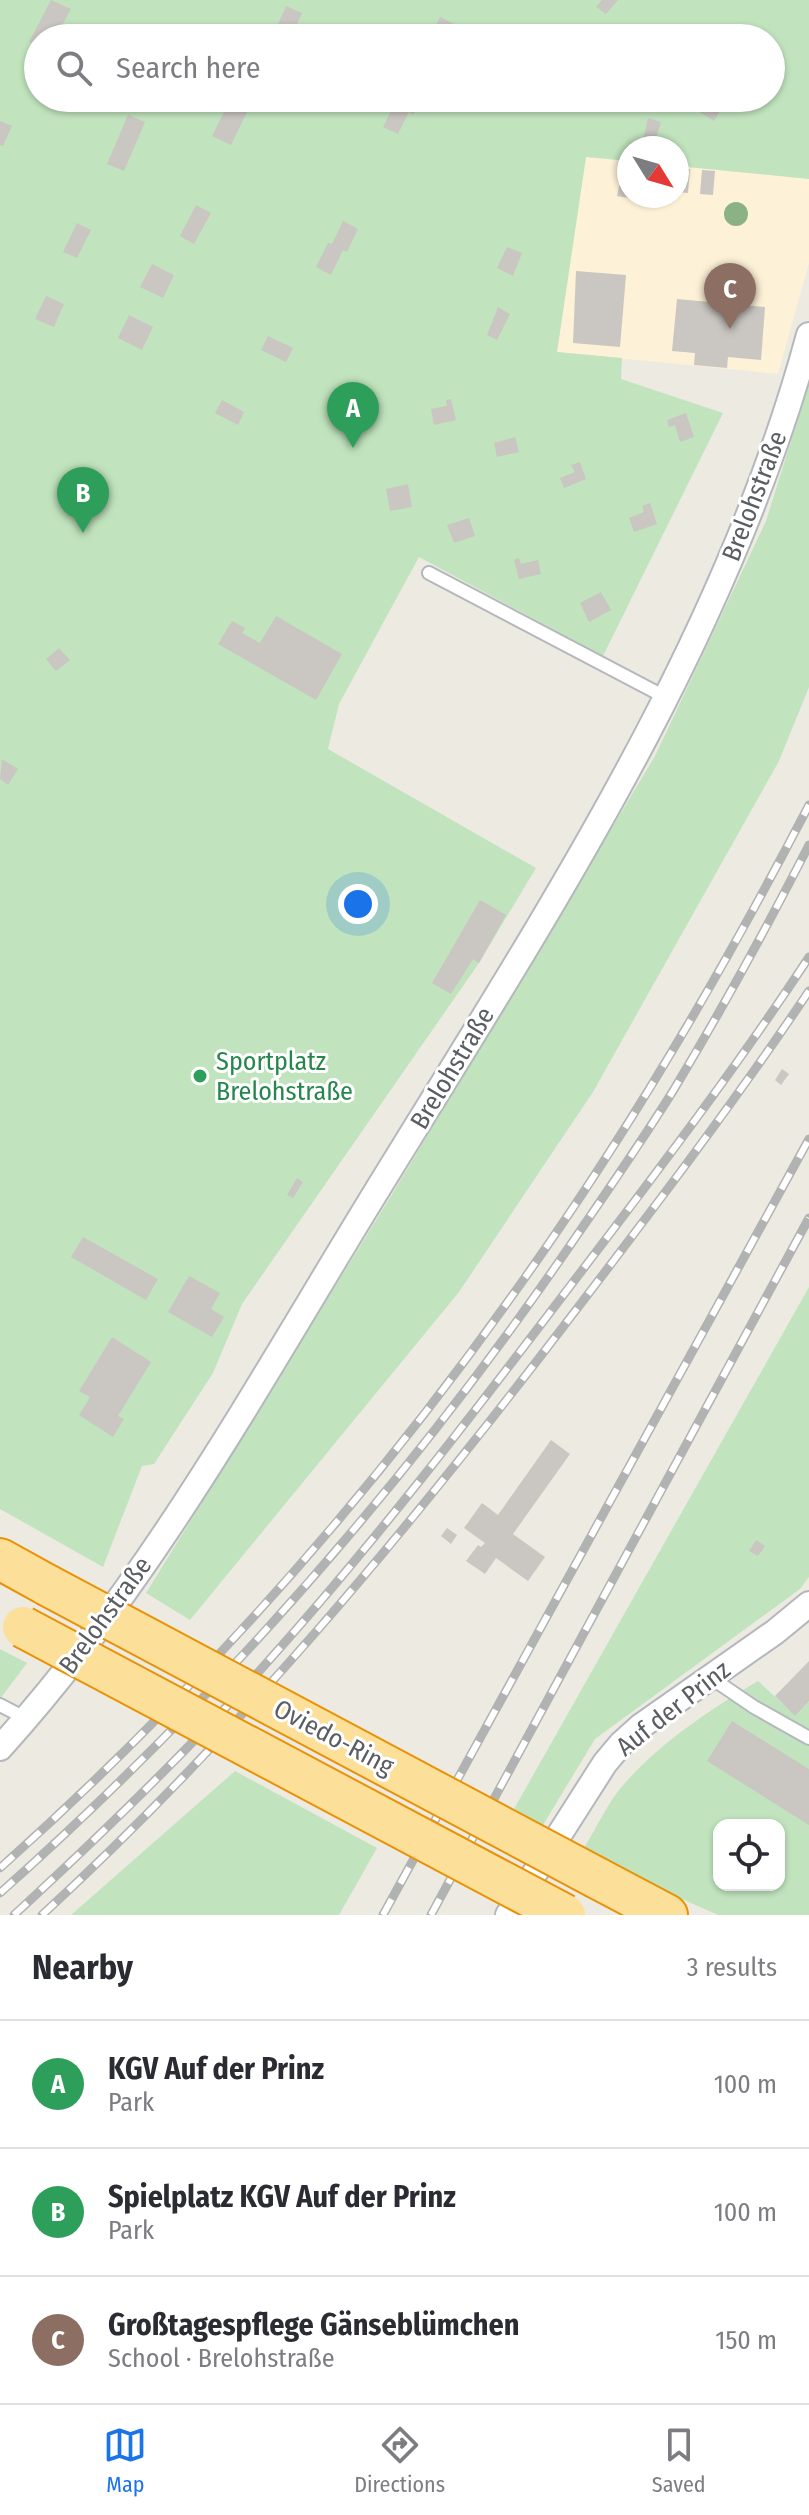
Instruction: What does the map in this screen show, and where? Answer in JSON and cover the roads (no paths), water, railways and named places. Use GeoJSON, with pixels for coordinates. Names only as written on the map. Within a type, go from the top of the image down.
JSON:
{"type":"FeatureCollection","features":[{"type":"Feature","properties":{"kind":"highway","name":"Oviedo-Ring"},"geometry":{"type":"LineString","coordinates":[[0,1559],[667,1915]]}},
{"type":"Feature","properties":{"kind":"highway","name":"Oviedo-Ring"},"geometry":{"type":"LineString","coordinates":[[11,1621],[565,1915]]}},
{"type":"Feature","properties":{"kind":"street","name":"Brelohstraße"},"geometry":{"type":"LineString","coordinates":[[0,1748],[27,1719],[109,1614],[253,1393],[499,992],[667,698],[747,522],[794,392],[809,335]]}},
{"type":"Feature","properties":{"kind":"street","name":"Auf der Prinz"},"geometry":{"type":"LineString","coordinates":[[508,1915],[605,1763],[621,1744],[641,1726],[775,1632],[809,1604]]}},
{"type":"Feature","properties":{"kind":"lane"},"geometry":{"type":"LineString","coordinates":[[429,573],[667,698]]}},
{"type":"Feature","properties":{"kind":"lane"},"geometry":{"type":"LineString","coordinates":[[710,1677],[754,1707],[809,1738]]}},
{"type":"Feature","properties":{"kind":"lane"},"geometry":{"type":"LineString","coordinates":[[0,1705],[27,1719]]}},
{"type":"Feature","properties":{"kind":"railway"},"geometry":{"type":"LineString","coordinates":[[0,1868],[143,1732],[279,1588],[344,1514],[466,1359],[563,1222],[639,1106],[744,927],[809,805]]}},
{"type":"Feature","properties":{"kind":"railway"},"geometry":{"type":"LineString","coordinates":[[0,1893],[157,1745],[232,1667],[304,1587],[442,1421],[569,1247],[660,1111],[726,1000],[809,845]]}},
{"type":"Feature","properties":{"kind":"railway"},"geometry":{"type":"LineString","coordinates":[[14,1915],[210,1725],[346,1571],[454,1438],[655,1175],[809,957]]}},
{"type":"Feature","properties":{"kind":"railway"},"geometry":{"type":"LineString","coordinates":[[42,1915],[183,1777],[250,1706],[379,1558],[503,1405],[626,1244],[809,991]]}},
{"type":"Feature","properties":{"kind":"railway"},"geometry":{"type":"LineString","coordinates":[[383,1915],[809,1139]]}},
{"type":"Feature","properties":{"kind":"railway"},"geometry":{"type":"LineString","coordinates":[[431,1915],[809,1218]]}},
{"type":"Feature","properties":{"kind":"place","name":"Großtagespflege Gänseblümchen"},"geometry":{"type":"Point","coordinates":[730,329]}},
{"type":"Feature","properties":{"kind":"place","name":"KGV Auf der Prinz"},"geometry":{"type":"Point","coordinates":[353,448]}},
{"type":"Feature","properties":{"kind":"place","name":"Spielplatz KGV Auf der Prinz"},"geometry":{"type":"Point","coordinates":[83,533]}},
{"type":"Feature","properties":{"kind":"place","name":"Sportplatz Brelohstraße"},"geometry":{"type":"Point","coordinates":[200,1076]}}]}
